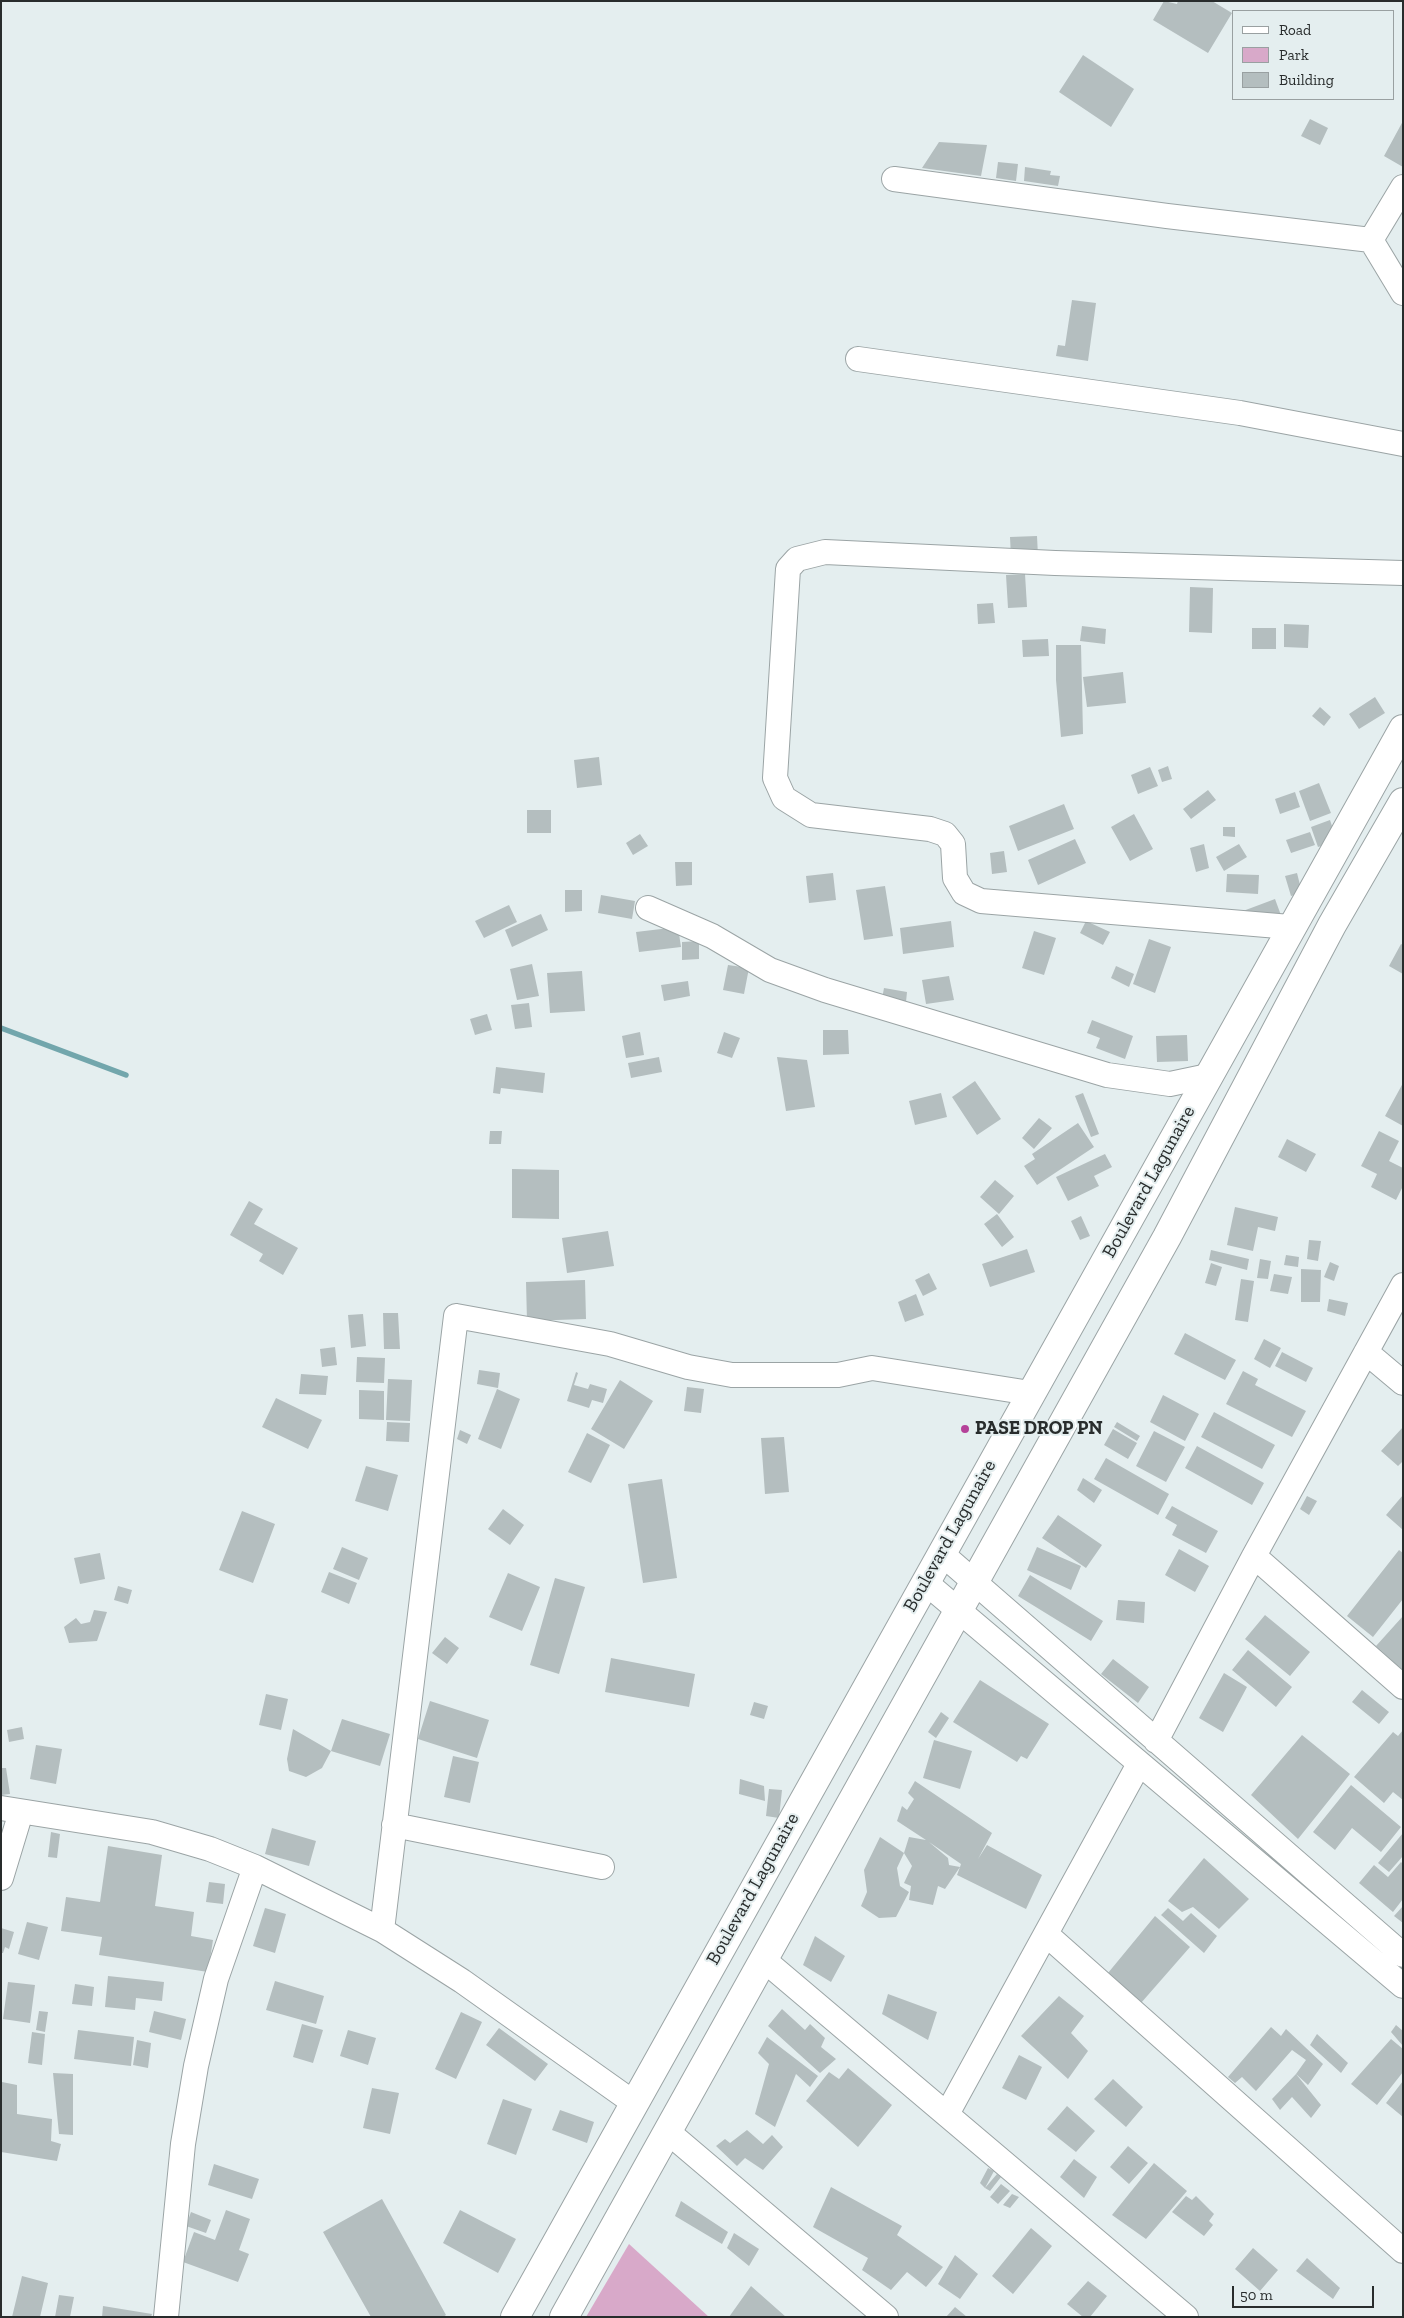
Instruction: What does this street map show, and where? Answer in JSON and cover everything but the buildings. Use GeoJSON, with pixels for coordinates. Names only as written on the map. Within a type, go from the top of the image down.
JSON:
{"type":"FeatureCollection","features":[{"type":"Feature","properties":{"kind":"main road","name":"Boulevard Lagunaire"},"geometry":{"type":"LineString","coordinates":[[515,2317],[1290,927],[1403,729]]}},
{"type":"Feature","properties":{"kind":"main road"},"geometry":{"type":"LineString","coordinates":[[564,2317],[1167,1237],[1332,926],[1403,802]]}},
{"type":"Feature","properties":{"kind":"street"},"geometry":{"type":"LineString","coordinates":[[894,179],[1167,216],[1371,240]]}},
{"type":"Feature","properties":{"kind":"street"},"geometry":{"type":"LineString","coordinates":[[1371,240],[1403,187]]}},
{"type":"Feature","properties":{"kind":"street"},"geometry":{"type":"LineString","coordinates":[[1371,240],[1403,293]]}},
{"type":"Feature","properties":{"kind":"street"},"geometry":{"type":"LineString","coordinates":[[858,359],[1240,413],[1403,444]]}},
{"type":"Feature","properties":{"kind":"street"},"geometry":{"type":"LineString","coordinates":[[1290,927],[981,901],[964,893],[954,878],[953,844],[945,834],[930,829],[811,815],[784,798],[775,778],[788,569],[797,559],[825,552],[1055,563],[1403,572]]}},
{"type":"Feature","properties":{"kind":"street"},"geometry":{"type":"LineString","coordinates":[[648,908],[712,936],[770,970],[825,990],[1107,1075],[1170,1084],[1208,1076]]}},
{"type":"Feature","properties":{"kind":"street"},"geometry":{"type":"LineString","coordinates":[[1156,1741],[1254,1556],[1403,1284]]}},
{"type":"Feature","properties":{"kind":"street"},"geometry":{"type":"LineString","coordinates":[[382,1930],[456,1316],[610,1344],[679,1365],[732,1375],[838,1374],[872,1368],[1030,1393]]}},
{"type":"Feature","properties":{"kind":"street"},"geometry":{"type":"LineString","coordinates":[[1366,1352],[1403,1383]]}},
{"type":"Feature","properties":{"kind":"street"},"geometry":{"type":"LineString","coordinates":[[941,1553],[1403,1955]]}},
{"type":"Feature","properties":{"kind":"street"},"geometry":{"type":"LineString","coordinates":[[1254,1556],[1403,1687]]}},
{"type":"Feature","properties":{"kind":"street"},"geometry":{"type":"LineString","coordinates":[[925,1582],[1403,1986]]}},
{"type":"Feature","properties":{"kind":"street"},"geometry":{"type":"LineString","coordinates":[[947,2114],[1140,1764]]}},
{"type":"Feature","properties":{"kind":"street"},"geometry":{"type":"LineString","coordinates":[[1,1878],[11,1810],[152,1832],[210,1849],[255,1867],[382,1930],[462,1981],[634,2104]]}},
{"type":"Feature","properties":{"kind":"street"},"geometry":{"type":"LineString","coordinates":[[394,1825],[602,1867]]}},
{"type":"Feature","properties":{"kind":"street"},"geometry":{"type":"LineString","coordinates":[[166,2317],[184,2144],[196,2066],[216,1979],[255,1867]]}},
{"type":"Feature","properties":{"kind":"street"},"geometry":{"type":"LineString","coordinates":[[1047,1935],[1403,2251]]}},
{"type":"Feature","properties":{"kind":"street"},"geometry":{"type":"LineString","coordinates":[[764,1960],[1186,2317]]}},
{"type":"Feature","properties":{"kind":"street"},"geometry":{"type":"LineString","coordinates":[[668,2132],[886,2317]]}},
{"type":"Feature","properties":{"kind":"green space"},"geometry":{"type":"Polygon","coordinates":[[[629,2244],[709,2317],[586,2317],[629,2244]]]}},
{"type":"Feature","properties":{"kind":"waterway"},"geometry":{"type":"LineString","coordinates":[[1,1028],[126,1075]]}},
{"type":"Feature","properties":{"kind":"place","name":"PASE DROP PN"},"geometry":{"type":"Point","coordinates":[965,1429]}}]}
